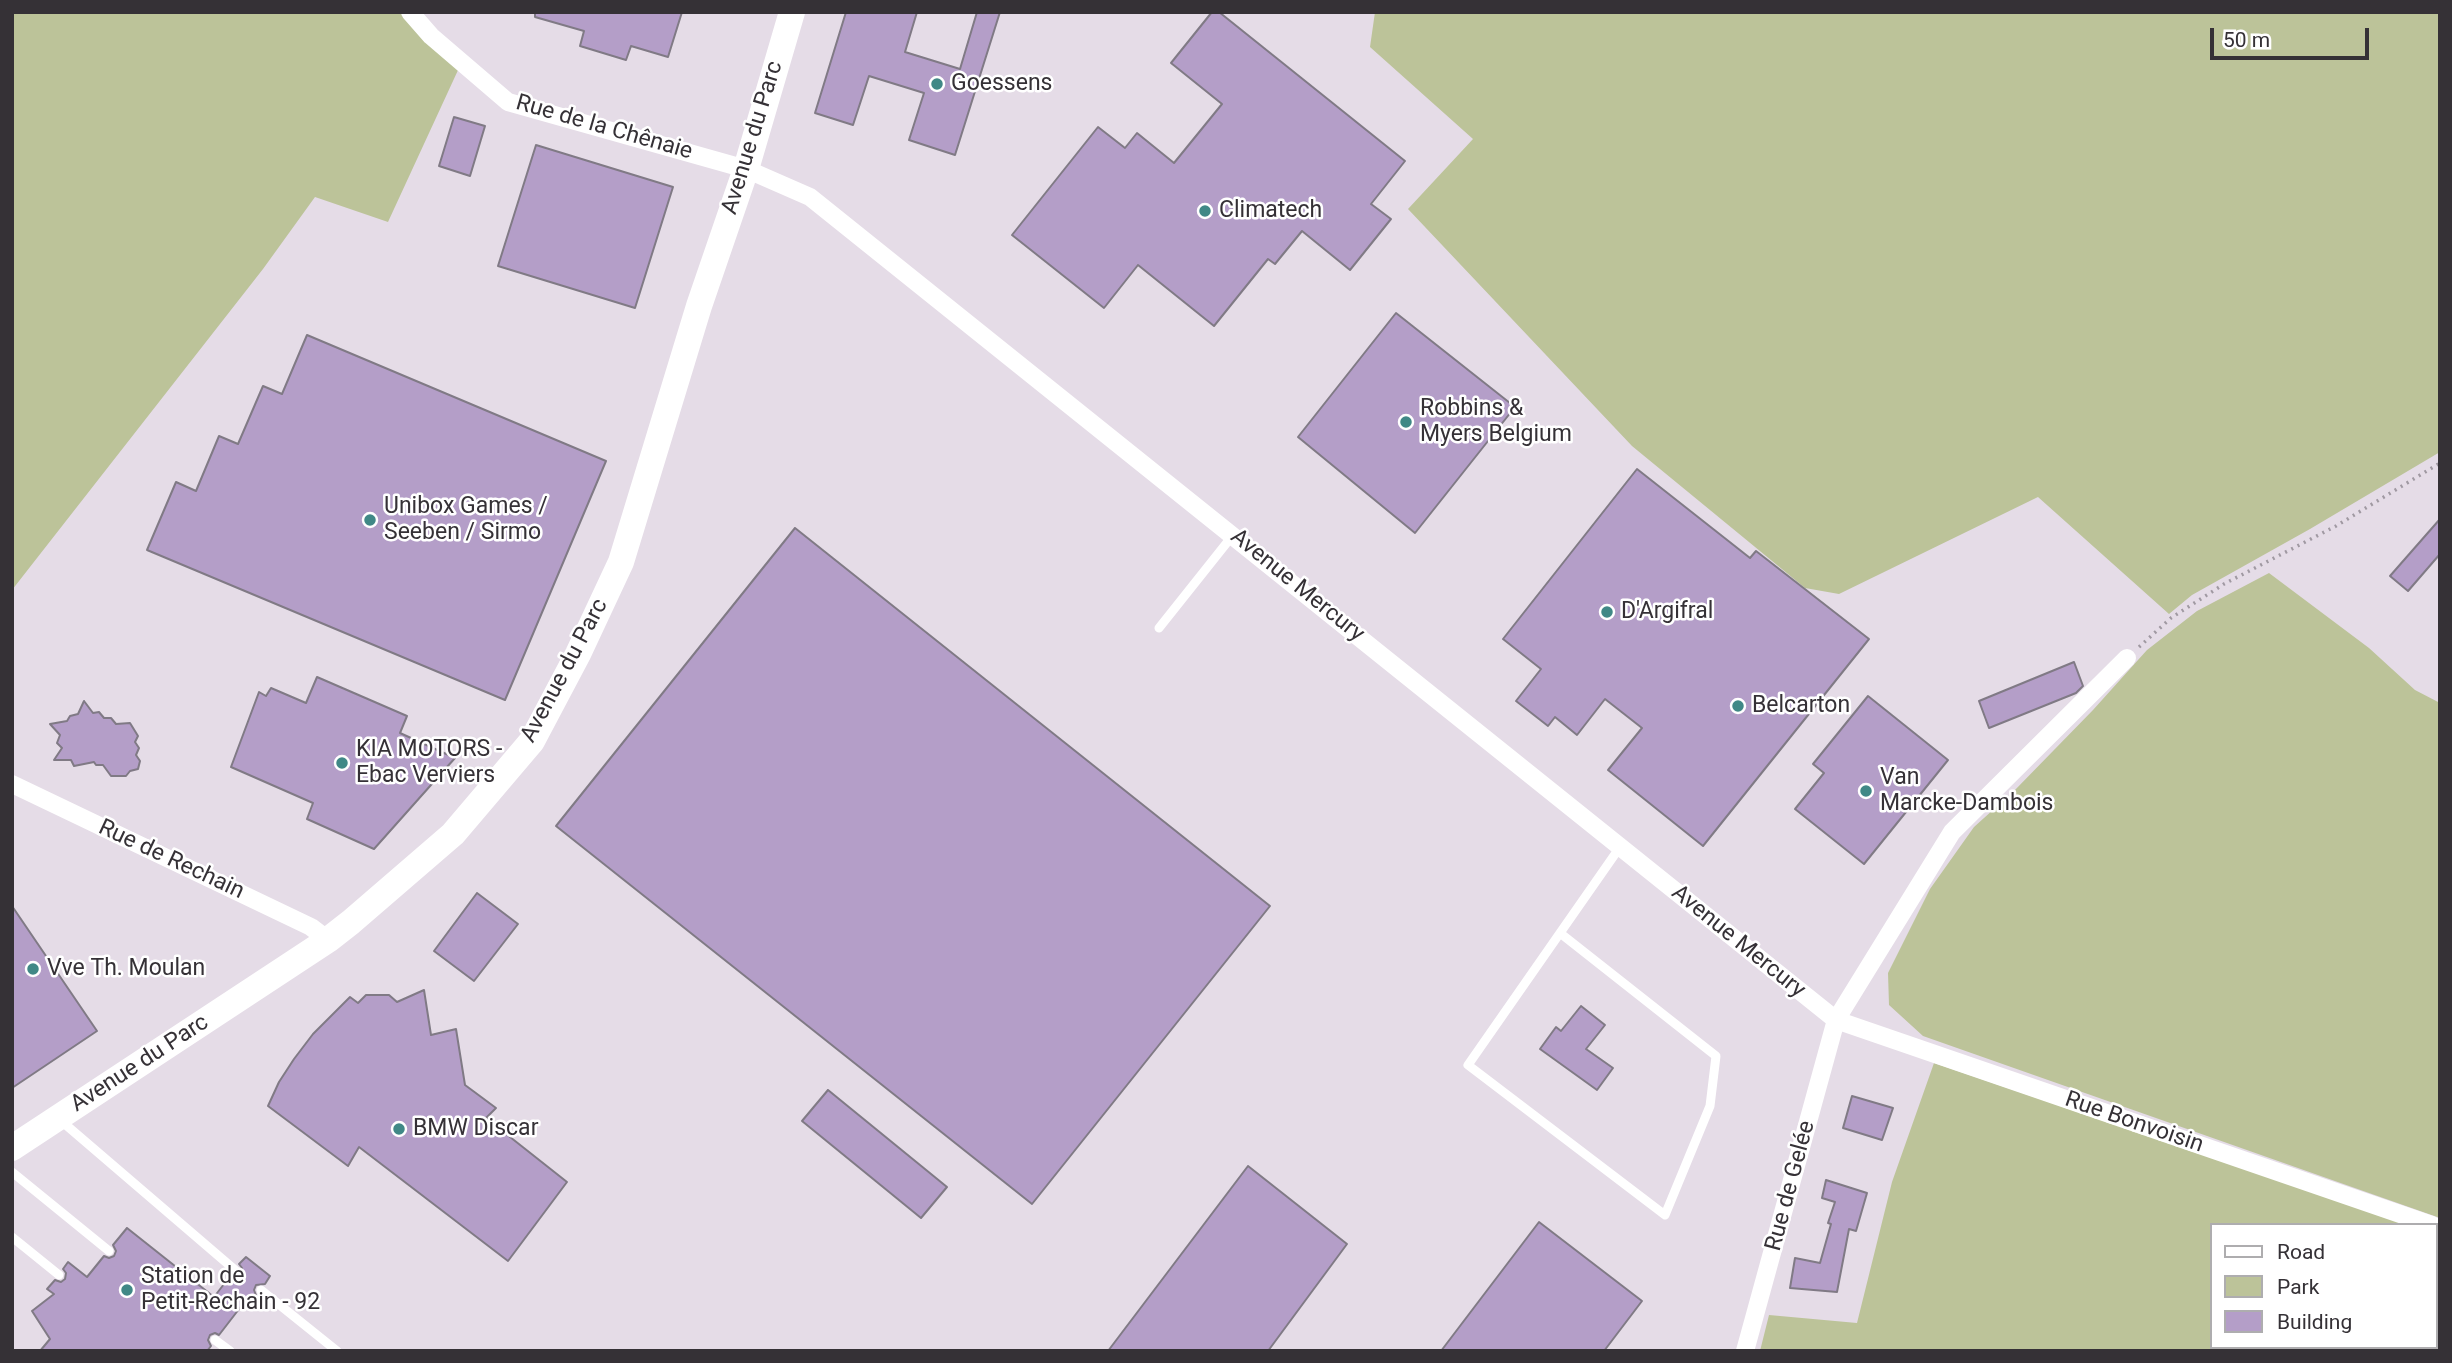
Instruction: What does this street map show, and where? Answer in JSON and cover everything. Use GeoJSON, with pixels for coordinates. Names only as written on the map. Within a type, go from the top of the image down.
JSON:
{"type":"FeatureCollection","features":[{"type":"Feature","properties":{"kind":"street","name":"Rue de la Chênaie"},"geometry":{"type":"LineString","coordinates":[[410,12],[431,36],[508,102],[746,169]]}},
{"type":"Feature","properties":{"kind":"street","name":"Avenue du Parc"},"geometry":{"type":"LineString","coordinates":[[12,1148],[328,940],[453,834],[531,741],[578,654],[621,562],[699,306],[746,169],[792,12]]}},
{"type":"Feature","properties":{"kind":"street","name":"Avenue Mercury"},"geometry":{"type":"LineString","coordinates":[[746,169],[810,197],[1836,1020]]}},
{"type":"Feature","properties":{"kind":"street","name":"Rue de Gelée"},"geometry":{"type":"LineString","coordinates":[[1745,1351],[1836,1020],[1952,832],[2127,658]]}},
{"type":"Feature","properties":{"kind":"street","name":"Rue de Rechain"},"geometry":{"type":"LineString","coordinates":[[12,784],[311,927],[328,940]]}},
{"type":"Feature","properties":{"kind":"street","name":"Rue Bonvoisin"},"geometry":{"type":"LineString","coordinates":[[1836,1020],[2427,1223]]}},
{"type":"Feature","properties":{"kind":"lane"},"geometry":{"type":"LineString","coordinates":[[1159,628],[1233,534]]}},
{"type":"Feature","properties":{"kind":"lane"},"geometry":{"type":"LineString","coordinates":[[1560,933],[1716,1056],[1710,1106],[1665,1215],[1468,1065],[1560,933],[1620,847]]}},
{"type":"Feature","properties":{"kind":"lane"},"geometry":{"type":"LineString","coordinates":[[57,1118],[235,1269]]}},
{"type":"Feature","properties":{"kind":"lane"},"geometry":{"type":"LineString","coordinates":[[12,1172],[108,1251]]}},
{"type":"Feature","properties":{"kind":"lane"},"geometry":{"type":"LineString","coordinates":[[12,1237],[59,1275]]}},
{"type":"Feature","properties":{"kind":"lane"},"geometry":{"type":"LineString","coordinates":[[261,1290],[337,1351]]}},
{"type":"Feature","properties":{"kind":"lane"},"geometry":{"type":"LineString","coordinates":[[215,1340],[230,1351]]}},
{"type":"Feature","properties":{"kind":"path"},"geometry":{"type":"LineString","coordinates":[[2127,658],[2171,618],[2224,584],[2336,526],[2440,463]]}},
{"type":"Feature","properties":{"kind":"green space"},"geometry":{"type":"Polygon","coordinates":[[[12,12],[411,12],[459,68],[388,222],[315,197],[263,269],[12,590],[12,12]]]}},
{"type":"Feature","properties":{"kind":"green space"},"geometry":{"type":"Polygon","coordinates":[[[1375,12],[2440,12],[2440,452],[2192,595],[2169,614],[2038,497],[1839,594],[1805,588],[1632,446],[1408,209],[1473,139],[1370,47],[1375,12]]]}},
{"type":"Feature","properties":{"kind":"green space"},"geometry":{"type":"Polygon","coordinates":[[[2269,573],[2369,648],[2415,690],[2440,703],[2440,1218],[1923,1036],[1889,1005],[1888,973],[1930,889],[1974,827],[2014,791],[2147,650],[2197,611],[2269,573]]]}},
{"type":"Feature","properties":{"kind":"green space"},"geometry":{"type":"Polygon","coordinates":[[[1934,1063],[2404,1223],[2210,1223],[2210,1349],[2438,1349],[2438,1234],[2440,1351],[1760,1351],[1769,1315],[1857,1323],[1892,1182],[1934,1063]]]}},
{"type":"Feature","properties":{"kind":"building"},"geometry":{"type":"Polygon","coordinates":[[[535,12],[682,12],[668,57],[631,46],[626,60],[580,46],[584,31],[535,17],[535,12]]]}},
{"type":"Feature","properties":{"kind":"building","name":"Goessens"},"geometry":{"type":"Polygon","coordinates":[[[846,12],[917,12],[905,52],[960,69],[977,12],[1000,12],[955,155],[909,140],[924,93],[869,76],[853,125],[815,113],[846,12]]]}},
{"type":"Feature","properties":{"kind":"building","name":"Climatech"},"geometry":{"type":"Polygon","coordinates":[[[1212,12],[1219,12],[1405,161],[1371,204],[1391,219],[1350,270],[1302,231],[1275,264],[1268,259],[1214,326],[1138,265],[1104,308],[1012,235],[1098,127],[1125,148],[1137,133],[1174,163],[1222,104],[1171,63],[1212,12]]]}},
{"type":"Feature","properties":{"kind":"building"},"geometry":{"type":"Polygon","coordinates":[[[454,117],[485,126],[470,176],[439,166],[454,117]]]}},
{"type":"Feature","properties":{"kind":"building"},"geometry":{"type":"Polygon","coordinates":[[[536,145],[673,187],[635,308],[498,266],[536,145]]]}},
{"type":"Feature","properties":{"kind":"building","name":"Robbins & Myers Belgium"},"geometry":{"type":"Polygon","coordinates":[[[1396,313],[1515,407],[1415,533],[1298,437],[1396,313]]]}},
{"type":"Feature","properties":{"kind":"building","name":"Unibox Games / Seeben / Sirmo"},"geometry":{"type":"Polygon","coordinates":[[[307,335],[606,461],[505,700],[147,550],[176,482],[196,491],[219,436],[238,444],[263,386],[282,394],[307,335]]]}},
{"type":"Feature","properties":{"kind":"building"},"geometry":{"type":"Polygon","coordinates":[[[1637,469],[1750,558],[1756,551],[1869,639],[1703,846],[1608,770],[1642,728],[1605,699],[1577,735],[1555,717],[1548,726],[1516,701],[1541,669],[1503,639],[1637,469]]]}},
{"type":"Feature","properties":{"kind":"building"},"geometry":{"type":"Polygon","coordinates":[[[2440,519],[2440,554],[2408,591],[2390,576],[2440,519]]]}},
{"type":"Feature","properties":{"kind":"building"},"geometry":{"type":"Polygon","coordinates":[[[795,528],[1270,906],[1032,1204],[556,826],[795,528]]]}},
{"type":"Feature","properties":{"kind":"building"},"geometry":{"type":"Polygon","coordinates":[[[2074,662],[2083,686],[2076,693],[1989,728],[1979,701],[2074,662]]]}},
{"type":"Feature","properties":{"kind":"building","name":"KIA MOTORS - Ebac Verviers"},"geometry":{"type":"Polygon","coordinates":[[[317,677],[407,716],[400,733],[455,758],[374,849],[307,819],[313,803],[231,767],[259,692],[266,696],[271,688],[306,703],[317,677]]]}},
{"type":"Feature","properties":{"kind":"building","name":"Van Marcke-Dambois"},"geometry":{"type":"Polygon","coordinates":[[[1868,696],[1948,760],[1864,864],[1795,809],[1824,773],[1813,764],[1868,696]]]}},
{"type":"Feature","properties":{"kind":"building"},"geometry":{"type":"Polygon","coordinates":[[[84,701],[93,713],[99,712],[116,724],[130,723],[138,736],[135,742],[139,748],[136,755],[140,761],[138,769],[130,771],[126,776],[111,776],[103,765],[96,765],[94,762],[74,766],[71,760],[54,760],[62,748],[57,743],[60,735],[50,724],[67,721],[70,716],[78,714],[84,701]]]}},
{"type":"Feature","properties":{"kind":"building"},"geometry":{"type":"Polygon","coordinates":[[[477,893],[518,924],[474,981],[434,951],[477,893]]]}},
{"type":"Feature","properties":{"kind":"building","name":"Vve Th. Moulan"},"geometry":{"type":"Polygon","coordinates":[[[12,906],[97,1031],[12,1088],[12,906]]]}},
{"type":"Feature","properties":{"kind":"building","name":"BMW Discar"},"geometry":{"type":"Polygon","coordinates":[[[424,990],[431,1035],[456,1029],[465,1085],[496,1108],[486,1118],[567,1182],[508,1261],[359,1147],[348,1166],[268,1106],[294,1059],[313,1034],[350,997],[358,1003],[366,995],[389,995],[397,1002],[424,990]]]}},
{"type":"Feature","properties":{"kind":"building"},"geometry":{"type":"Polygon","coordinates":[[[1581,1006],[1605,1025],[1586,1049],[1613,1068],[1597,1090],[1540,1049],[1556,1027],[1561,1031],[1581,1006]]]}},
{"type":"Feature","properties":{"kind":"building"},"geometry":{"type":"Polygon","coordinates":[[[828,1090],[947,1187],[921,1218],[802,1121],[828,1090]]]}},
{"type":"Feature","properties":{"kind":"building"},"geometry":{"type":"Polygon","coordinates":[[[1852,1096],[1893,1108],[1882,1140],[1843,1128],[1852,1096]]]}},
{"type":"Feature","properties":{"kind":"building"},"geometry":{"type":"Polygon","coordinates":[[[1248,1166],[1347,1244],[1268,1351],[1108,1351],[1248,1166]]]}},
{"type":"Feature","properties":{"kind":"building"},"geometry":{"type":"Polygon","coordinates":[[[1826,1180],[1867,1193],[1856,1231],[1849,1229],[1837,1292],[1790,1288],[1795,1258],[1820,1263],[1835,1202],[1822,1198],[1826,1180]]]}},
{"type":"Feature","properties":{"kind":"building"},"geometry":{"type":"Polygon","coordinates":[[[1539,1222],[1642,1301],[1604,1351],[1441,1351],[1539,1222]]]}},
{"type":"Feature","properties":{"kind":"building","name":"Station de Petit-Rechain - 92"},"geometry":{"type":"Polygon","coordinates":[[[127,1228],[214,1297],[231,1275],[237,1277],[241,1274],[242,1268],[239,1264],[246,1257],[270,1276],[265,1284],[256,1285],[256,1295],[250,1304],[246,1300],[219,1335],[210,1335],[208,1340],[211,1346],[207,1351],[40,1351],[50,1339],[32,1311],[54,1294],[47,1289],[55,1280],[61,1282],[65,1279],[66,1273],[63,1269],[68,1262],[87,1277],[104,1256],[114,1256],[116,1251],[113,1245],[127,1228]]]}},
{"type":"Feature","properties":{"kind":"place","name":"Goessens"},"geometry":{"type":"Point","coordinates":[937,84]}},
{"type":"Feature","properties":{"kind":"place","name":"Climatech"},"geometry":{"type":"Point","coordinates":[1205,211]}},
{"type":"Feature","properties":{"kind":"place","name":"Robbins & Myers Belgium"},"geometry":{"type":"Point","coordinates":[1406,422]}},
{"type":"Feature","properties":{"kind":"place","name":"Unibox Games / Seeben / Sirmo"},"geometry":{"type":"Point","coordinates":[370,520]}},
{"type":"Feature","properties":{"kind":"place","name":"D'Argifral"},"geometry":{"type":"Point","coordinates":[1607,612]}},
{"type":"Feature","properties":{"kind":"place","name":"Belcarton"},"geometry":{"type":"Point","coordinates":[1738,706]}},
{"type":"Feature","properties":{"kind":"place","name":"KIA MOTORS - Ebac Verviers"},"geometry":{"type":"Point","coordinates":[342,763]}},
{"type":"Feature","properties":{"kind":"place","name":"Van Marcke-Dambois"},"geometry":{"type":"Point","coordinates":[1866,791]}},
{"type":"Feature","properties":{"kind":"place","name":"Vve Th. Moulan"},"geometry":{"type":"Point","coordinates":[33,969]}},
{"type":"Feature","properties":{"kind":"place","name":"BMW Discar"},"geometry":{"type":"Point","coordinates":[399,1129]}},
{"type":"Feature","properties":{"kind":"place","name":"Station de Petit-Rechain - 92"},"geometry":{"type":"Point","coordinates":[127,1290]}}]}
